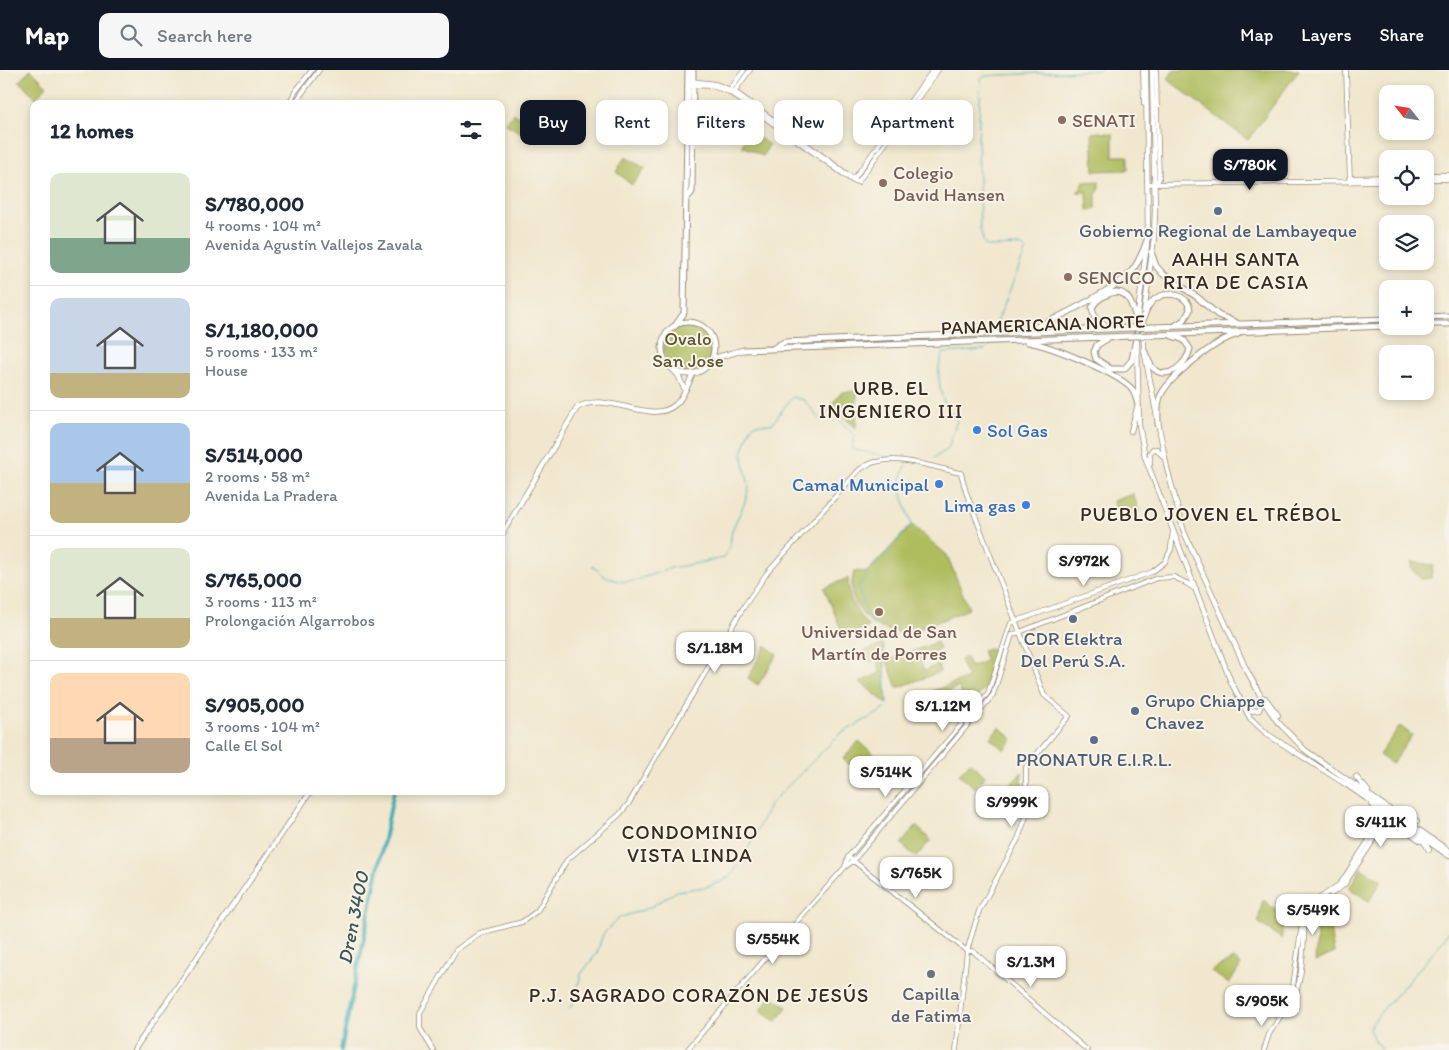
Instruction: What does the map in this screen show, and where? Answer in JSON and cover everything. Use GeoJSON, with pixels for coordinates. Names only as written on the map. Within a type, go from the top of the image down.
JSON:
{"type":"FeatureCollection","features":[{"type":"Feature","properties":{"kind":"highway"},"geometry":{"type":"LineString","coordinates":[[686,198],[692,192],[690,83],[688,70]]}},
{"type":"Feature","properties":{"kind":"highway"},"geometry":{"type":"LineString","coordinates":[[675,326],[684,323],[694,323],[702,327],[709,334],[713,343],[710,361],[704,368],[693,374],[684,374],[673,370],[664,359],[662,345],[668,332],[684,313],[690,83],[693,70]]}},
{"type":"Feature","properties":{"kind":"highway"},"geometry":{"type":"LineString","coordinates":[[1018,332],[1048,323],[1125,277],[1139,261],[1149,234]]}},
{"type":"Feature","properties":{"kind":"highway"},"geometry":{"type":"LineString","coordinates":[[1151,252],[1156,266],[1167,277],[1197,297],[1218,315],[1240,324]]}},
{"type":"Feature","properties":{"kind":"highway"},"geometry":{"type":"LineString","coordinates":[[1113,328],[1098,322],[1091,312],[1096,301],[1111,293],[1120,292],[1129,299],[1137,323]]}},
{"type":"Feature","properties":{"kind":"highway"},"geometry":{"type":"LineString","coordinates":[[1143,320],[1146,309],[1154,300],[1164,296],[1179,296],[1187,301],[1190,310],[1184,320],[1172,326]]}},
{"type":"Feature","properties":{"kind":"highway"},"geometry":{"type":"LineString","coordinates":[[1434,317],[1449,316]]}},
{"type":"Feature","properties":{"kind":"highway","name":"PANAMERICANA NORTE"},"geometry":{"type":"LineString","coordinates":[[773,349],[784,342],[1379,319]]}},
{"type":"Feature","properties":{"kind":"highway"},"geometry":{"type":"LineString","coordinates":[[1434,324],[1449,324]]}},
{"type":"Feature","properties":{"kind":"highway","name":"PANAMERICANA NORTE"},"geometry":{"type":"LineString","coordinates":[[704,368],[718,357],[733,352],[773,349],[1379,326]]}},
{"type":"Feature","properties":{"kind":"highway"},"geometry":{"type":"LineString","coordinates":[[1158,424],[1159,400],[1169,384],[1213,345],[1226,337],[1248,331]]}},
{"type":"Feature","properties":{"kind":"highway"},"geometry":{"type":"LineString","coordinates":[[1113,337],[1096,345],[1094,356],[1106,367],[1115,370],[1124,369],[1132,360],[1135,334]]}},
{"type":"Feature","properties":{"kind":"highway"},"geometry":{"type":"LineString","coordinates":[[1144,350],[1153,368],[1161,372],[1171,372],[1182,365],[1189,354],[1189,345],[1180,338],[1162,334]]}},
{"type":"Feature","properties":{"kind":"highway"},"geometry":{"type":"LineString","coordinates":[[1015,340],[1055,348],[1117,380],[1133,391],[1138,406]]}},
{"type":"Feature","properties":{"kind":"main road"},"geometry":{"type":"LineString","coordinates":[[1144,70],[1149,234],[1135,334],[1141,440],[1152,478],[1240,701],[1250,718],[1267,734],[1370,801],[1449,856]]}},
{"type":"Feature","properties":{"kind":"main road"},"geometry":{"type":"LineString","coordinates":[[1152,70],[1155,184],[1151,252],[1143,320],[1144,350],[1167,468],[1184,532],[1255,685],[1261,701],[1259,710],[1251,711],[1240,701]]}},
{"type":"Feature","properties":{"kind":"main road"},"geometry":{"type":"LineString","coordinates":[[673,370],[678,375],[684,388]]}},
{"type":"Feature","properties":{"kind":"main road"},"geometry":{"type":"LineString","coordinates":[[505,529],[577,408],[586,403],[600,402],[661,411],[677,403],[693,374]]}},
{"type":"Feature","properties":{"kind":"main road"},"geometry":{"type":"LineString","coordinates":[[1131,431],[1138,406]]}},
{"type":"Feature","properties":{"kind":"main road"},"geometry":{"type":"LineString","coordinates":[[1152,478],[1149,456],[1153,449],[1160,450],[1167,468]]}},
{"type":"Feature","properties":{"kind":"main road"},"geometry":{"type":"LineString","coordinates":[[1171,549],[1173,528]]}},
{"type":"Feature","properties":{"kind":"main road"},"geometry":{"type":"LineString","coordinates":[[1186,583],[1196,589]]}},
{"type":"Feature","properties":{"kind":"main road"},"geometry":{"type":"LineString","coordinates":[[1255,685],[1278,715]]}},
{"type":"Feature","properties":{"kind":"main road"},"geometry":{"type":"LineString","coordinates":[[1255,685],[1270,711],[1295,740],[1449,850]]}},
{"type":"Feature","properties":{"kind":"main road"},"geometry":{"type":"LineString","coordinates":[[1356,777],[1377,799]]}},
{"type":"Feature","properties":{"kind":"main road"},"geometry":{"type":"LineString","coordinates":[[134,1050],[308,795]]}},
{"type":"Feature","properties":{"kind":"main road"},"geometry":{"type":"LineString","coordinates":[[1370,801],[1382,816],[1384,822],[1393,822],[1425,843]]}},
{"type":"Feature","properties":{"kind":"main road"},"geometry":{"type":"LineString","coordinates":[[1385,805],[1417,821]]}},
{"type":"Feature","properties":{"kind":"main road"},"geometry":{"type":"LineString","coordinates":[[1406,830],[1413,831]]}},
{"type":"Feature","properties":{"kind":"main road"},"geometry":{"type":"LineString","coordinates":[[1422,837],[1429,850]]}},
{"type":"Feature","properties":{"kind":"street"},"geometry":{"type":"LineString","coordinates":[[291,100],[312,70]]}},
{"type":"Feature","properties":{"kind":"street"},"geometry":{"type":"LineString","coordinates":[[297,100],[319,70]]}},
{"type":"Feature","properties":{"kind":"street"},"geometry":{"type":"LineString","coordinates":[[731,92],[744,70]]}},
{"type":"Feature","properties":{"kind":"street"},"geometry":{"type":"LineString","coordinates":[[731,92],[750,70]]}},
{"type":"Feature","properties":{"kind":"street"},"geometry":{"type":"LineString","coordinates":[[855,180],[933,70]]}},
{"type":"Feature","properties":{"kind":"street"},"geometry":{"type":"LineString","coordinates":[[855,180],[938,70]]}},
{"type":"Feature","properties":{"kind":"street"},"geometry":{"type":"LineString","coordinates":[[1155,184],[1159,178],[1156,70]]}},
{"type":"Feature","properties":{"kind":"street"},"geometry":{"type":"LineString","coordinates":[[1346,70],[1348,180]]}},
{"type":"Feature","properties":{"kind":"street"},"geometry":{"type":"LineString","coordinates":[[690,83],[712,86],[731,92],[855,180]]}},
{"type":"Feature","properties":{"kind":"street"},"geometry":{"type":"LineString","coordinates":[[1434,175],[1449,174]]}},
{"type":"Feature","properties":{"kind":"street"},"geometry":{"type":"LineString","coordinates":[[1148,184],[1379,179]]}},
{"type":"Feature","properties":{"kind":"street"},"geometry":{"type":"LineString","coordinates":[[1434,179],[1449,179]]}},
{"type":"Feature","properties":{"kind":"street"},"geometry":{"type":"LineString","coordinates":[[433,1050],[420,1028],[420,1013],[456,950],[480,933],[522,922],[537,911],[567,860],[578,848],[620,814],[629,803],[676,726],[743,608],[767,573],[866,465],[886,459],[929,464],[961,473],[1044,695],[1070,716],[1026,767],[1026,817],[1018,839],[979,911],[967,951],[956,1050]]}},
{"type":"Feature","properties":{"kind":"street"},"geometry":{"type":"LineString","coordinates":[[845,867],[848,857],[988,693],[1008,626],[1015,621],[1152,572],[1165,562],[1171,549]]}},
{"type":"Feature","properties":{"kind":"street"},"geometry":{"type":"LineString","coordinates":[[687,1050],[845,867],[853,861],[993,695],[1012,635],[1157,578],[1174,578],[1186,583]]}},
{"type":"Feature","properties":{"kind":"street"},"geometry":{"type":"LineString","coordinates":[[1039,614],[1042,622]]}},
{"type":"Feature","properties":{"kind":"street"},"geometry":{"type":"LineString","coordinates":[[1006,632],[1012,635]]}},
{"type":"Feature","properties":{"kind":"street"},"geometry":{"type":"LineString","coordinates":[[1264,1050],[1269,1034],[1282,1015],[1288,1012],[1294,1001],[1302,955],[1306,910],[1344,885],[1384,822]]}},
{"type":"Feature","properties":{"kind":"street"},"geometry":{"type":"LineString","coordinates":[[848,857],[967,951],[973,951],[1087,1050]]}},
{"type":"Feature","properties":{"kind":"green space"},"geometry":{"type":"Polygon","coordinates":[[[31,70],[47,86],[36,98],[19,81],[31,70]]]}},
{"type":"Feature","properties":{"kind":"green space"},"geometry":{"type":"Polygon","coordinates":[[[1174,70],[1299,70],[1248,140],[1167,79],[1174,70]]]}},
{"type":"Feature","properties":{"kind":"green space"},"geometry":{"type":"Polygon","coordinates":[[[513,113],[520,118],[520,132],[506,124],[513,113]]]}},
{"type":"Feature","properties":{"kind":"green space"},"geometry":{"type":"Polygon","coordinates":[[[1092,133],[1113,134],[1113,156],[1128,156],[1128,170],[1094,171],[1092,133]]]}},
{"type":"Feature","properties":{"kind":"green space"},"geometry":{"type":"Polygon","coordinates":[[[764,141],[769,145],[763,156],[742,146],[764,145],[764,141]]]}},
{"type":"Feature","properties":{"kind":"green space"},"geometry":{"type":"Polygon","coordinates":[[[625,157],[645,168],[632,185],[616,172],[625,157]]]}},
{"type":"Feature","properties":{"kind":"green space"},"geometry":{"type":"Polygon","coordinates":[[[1099,181],[1099,191],[1096,193],[1096,209],[1088,210],[1087,192],[1077,192],[1084,182],[1099,181]]]}},
{"type":"Feature","properties":{"kind":"green space","name":"Ovalo San Jose"},"geometry":{"type":"Polygon","coordinates":[[[683,325],[693,325],[702,329],[708,335],[712,349],[708,363],[702,369],[693,373],[683,373],[674,369],[668,363],[664,354],[664,344],[668,335],[674,329],[683,325]]]}},
{"type":"Feature","properties":{"kind":"green space"},"geometry":{"type":"Polygon","coordinates":[[[857,391],[856,428],[831,405],[842,392],[857,391]]]}},
{"type":"Feature","properties":{"kind":"green space"},"geometry":{"type":"Polygon","coordinates":[[[1133,494],[1139,511],[1120,518],[1113,501],[1133,494]]]}},
{"type":"Feature","properties":{"kind":"green space"},"geometry":{"type":"Polygon","coordinates":[[[912,525],[947,555],[969,609],[911,631],[891,631],[873,623],[859,609],[854,600],[852,590],[854,571],[867,572],[912,525]]]}},
{"type":"Feature","properties":{"kind":"green space"},"geometry":{"type":"Polygon","coordinates":[[[1412,562],[1433,565],[1431,578],[1421,579],[1411,569],[1412,562]]]}},
{"type":"Feature","properties":{"kind":"green space"},"geometry":{"type":"Polygon","coordinates":[[[848,578],[849,592],[853,604],[869,627],[844,636],[824,588],[848,578]]]}},
{"type":"Feature","properties":{"kind":"green space"},"geometry":{"type":"Polygon","coordinates":[[[937,642],[940,649],[920,660],[924,671],[938,665],[940,672],[897,688],[887,661],[937,642]]]}},
{"type":"Feature","properties":{"kind":"green space"},"geometry":{"type":"Polygon","coordinates":[[[883,644],[887,704],[860,682],[880,673],[877,659],[870,662],[867,658],[865,659],[863,652],[883,644]]]}},
{"type":"Feature","properties":{"kind":"green space"},"geometry":{"type":"Polygon","coordinates":[[[766,645],[777,655],[758,685],[748,678],[766,645]]]}},
{"type":"Feature","properties":{"kind":"green space"},"geometry":{"type":"Polygon","coordinates":[[[992,648],[995,653],[984,689],[967,709],[959,687],[921,702],[918,696],[968,678],[960,660],[966,657],[970,667],[986,661],[982,651],[992,648]]]}},
{"type":"Feature","properties":{"kind":"green space"},"geometry":{"type":"Polygon","coordinates":[[[1400,726],[1412,735],[1392,764],[1379,755],[1400,726]]]}},
{"type":"Feature","properties":{"kind":"green space"},"geometry":{"type":"Polygon","coordinates":[[[999,727],[1013,739],[1004,750],[990,738],[999,727]]]}},
{"type":"Feature","properties":{"kind":"green space"},"geometry":{"type":"Polygon","coordinates":[[[859,741],[888,767],[873,784],[843,759],[859,741]]]}},
{"type":"Feature","properties":{"kind":"green space"},"geometry":{"type":"Polygon","coordinates":[[[970,762],[985,776],[975,788],[959,774],[970,762]]]}},
{"type":"Feature","properties":{"kind":"green space"},"geometry":{"type":"Polygon","coordinates":[[[1022,772],[1021,783],[1023,784],[1024,814],[1001,796],[1022,772]]]}},
{"type":"Feature","properties":{"kind":"green space"},"geometry":{"type":"Polygon","coordinates":[[[916,826],[931,840],[916,857],[901,844],[916,826]]]}},
{"type":"Feature","properties":{"kind":"green space"},"geometry":{"type":"Polygon","coordinates":[[[1361,868],[1382,881],[1369,901],[1349,888],[1361,868]]]}},
{"type":"Feature","properties":{"kind":"green space"},"geometry":{"type":"Polygon","coordinates":[[[1263,899],[1286,920],[1282,926],[1282,939],[1258,922],[1263,899]]]}},
{"type":"Feature","properties":{"kind":"green space"},"geometry":{"type":"Polygon","coordinates":[[[1326,904],[1334,953],[1315,962],[1317,935],[1314,912],[1326,904]]]}},
{"type":"Feature","properties":{"kind":"green space"},"geometry":{"type":"Polygon","coordinates":[[[1234,959],[1241,965],[1229,984],[1211,971],[1234,959]]]}},
{"type":"Feature","properties":{"kind":"green space"},"geometry":{"type":"Polygon","coordinates":[[[771,996],[787,1007],[776,1022],[760,1011],[771,996]]]}},
{"type":"Feature","properties":{"kind":"waterway"},"geometry":{"type":"LineString","coordinates":[[993,332],[1026,250],[1021,246],[989,247],[984,244],[980,228],[978,139],[981,80],[984,76],[1101,70]]}},
{"type":"Feature","properties":{"kind":"waterway"},"geometry":{"type":"LineString","coordinates":[[934,458],[948,449],[957,420],[946,406],[941,392],[939,378],[941,358],[944,353],[985,350],[990,345]]}},
{"type":"Feature","properties":{"kind":"waterway"},"geometry":{"type":"LineString","coordinates":[[592,566],[606,577],[621,582],[633,581],[671,568],[724,558],[730,546],[732,530],[745,502],[749,487],[742,453],[751,427],[756,424],[772,424],[792,397],[804,400],[820,420],[830,410],[854,435],[852,449],[891,458]]}},
{"type":"Feature","properties":{"kind":"waterway"},"geometry":{"type":"LineString","coordinates":[[874,626],[867,615],[858,586],[911,524],[899,484],[906,465]]}},
{"type":"Feature","properties":{"kind":"waterway"},"geometry":{"type":"LineString","coordinates":[[878,633],[882,641]]}},
{"type":"Feature","properties":{"kind":"waterway"},"geometry":{"type":"LineString","coordinates":[[884,645],[887,704]]}},
{"type":"Feature","properties":{"kind":"waterway"},"geometry":{"type":"LineString","coordinates":[[569,1009],[575,1000],[581,974],[597,953],[603,934],[619,918],[649,908],[677,891],[706,887],[723,881],[734,872],[750,845],[770,804],[840,734],[885,709]]}},
{"type":"Feature","properties":{"kind":"waterway","name":"Dren 3400"},"geometry":{"type":"LineString","coordinates":[[341,1050],[393,795]]}},
{"type":"Feature","properties":{"kind":"waterway"},"geometry":{"type":"LineString","coordinates":[[1381,1050],[1369,1030],[1370,1026],[1431,956],[1449,931]]}},
{"type":"Feature","properties":{"kind":"place","name":"SENATI"},"geometry":{"type":"Point","coordinates":[1062,120]}},
{"type":"Feature","properties":{"kind":"place","name":"Colegio David Hansen"},"geometry":{"type":"Point","coordinates":[883,183]}},
{"type":"Feature","properties":{"kind":"place","name":"Gobierno Regional de Lambayeque"},"geometry":{"type":"Point","coordinates":[1218,211]}},
{"type":"Feature","properties":{"kind":"place","name":"SENCICO"},"geometry":{"type":"Point","coordinates":[1068,277]}},
{"type":"Feature","properties":{"kind":"place","name":"Sol Gas"},"geometry":{"type":"Point","coordinates":[977,430]}},
{"type":"Feature","properties":{"kind":"place","name":"Camal Municipal"},"geometry":{"type":"Point","coordinates":[939,484]}},
{"type":"Feature","properties":{"kind":"place","name":"Lima gas"},"geometry":{"type":"Point","coordinates":[1026,505]}},
{"type":"Feature","properties":{"kind":"place","name":"Universidad de San Martín de Porres"},"geometry":{"type":"Point","coordinates":[879,612]}},
{"type":"Feature","properties":{"kind":"place","name":"CDR Elektra Del Perú S.A."},"geometry":{"type":"Point","coordinates":[1073,619]}},
{"type":"Feature","properties":{"kind":"place","name":"Grupo Chiappe Chavez"},"geometry":{"type":"Point","coordinates":[1135,711]}},
{"type":"Feature","properties":{"kind":"place","name":"PRONATUR E.I.R.L."},"geometry":{"type":"Point","coordinates":[1094,740]}},
{"type":"Feature","properties":{"kind":"place","name":"Capilla de Fatima"},"geometry":{"type":"Point","coordinates":[931,974]}},
{"type":"Feature","properties":{"kind":"district","name":"AAHH SANTA RITA DE CASIA"},"geometry":{"type":"Point","coordinates":[1236,270]}},
{"type":"Feature","properties":{"kind":"district","name":"URB. EL INGENIERO III"},"geometry":{"type":"Point","coordinates":[891,400]}},
{"type":"Feature","properties":{"kind":"district","name":"PUEBLO JOVEN EL TRÉBOL"},"geometry":{"type":"Point","coordinates":[1211,514]}},
{"type":"Feature","properties":{"kind":"district","name":"CONDOMINIO VISTA LINDA"},"geometry":{"type":"Point","coordinates":[690,844]}},
{"type":"Feature","properties":{"kind":"district","name":"P.J. SAGRADO CORAZÓN DE JESÚS"},"geometry":{"type":"Point","coordinates":[699,995]}}]}
